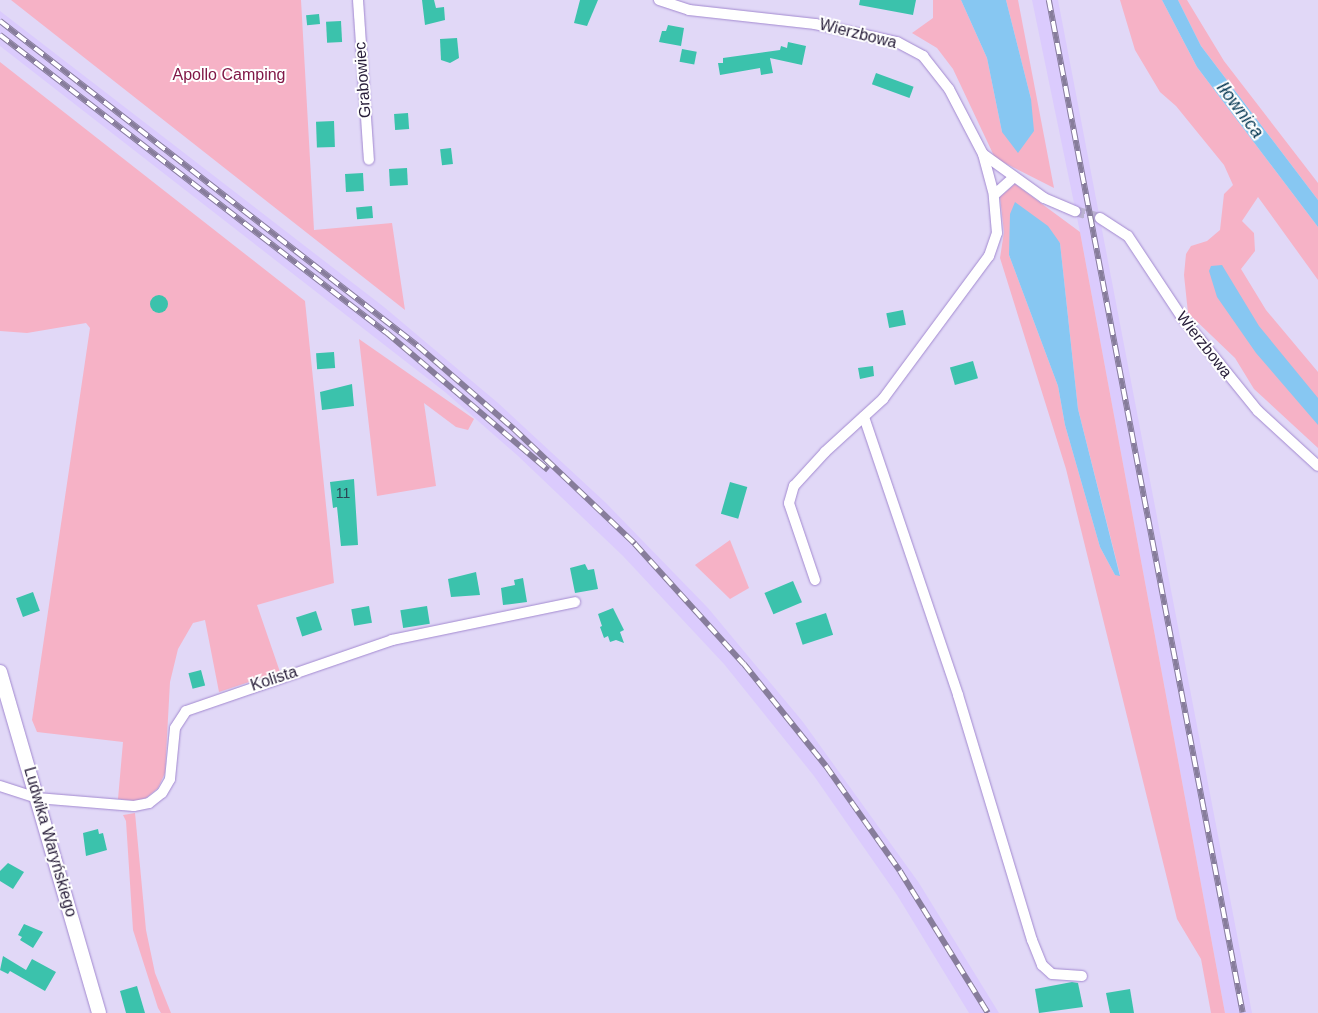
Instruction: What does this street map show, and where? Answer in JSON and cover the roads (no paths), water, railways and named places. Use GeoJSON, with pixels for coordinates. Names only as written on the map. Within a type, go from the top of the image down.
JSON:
{"type":"FeatureCollection","features":[{"type":"Feature","properties":{"kind":"street","name":"Grabowiec"},"geometry":{"type":"LineString","coordinates":[[358,0],[369,160]]}},
{"type":"Feature","properties":{"kind":"street","name":"Wierzbowa"},"geometry":{"type":"LineString","coordinates":[[659,0],[689,10],[815,24],[897,42],[923,56],[949,89],[983,154],[1044,198],[1075,211]]}},
{"type":"Feature","properties":{"kind":"street"},"geometry":{"type":"LineString","coordinates":[[816,580],[789,502],[794,486],[824,452],[883,399],[916,358],[989,256],[997,233],[994,194],[983,154]]}},
{"type":"Feature","properties":{"kind":"street"},"geometry":{"type":"LineString","coordinates":[[994,194],[1014,177]]}},
{"type":"Feature","properties":{"kind":"street","name":"Wierzbowa"},"geometry":{"type":"LineString","coordinates":[[1100,218],[1128,236],[1180,316],[1258,411],[1318,466]]}},
{"type":"Feature","properties":{"kind":"street"},"geometry":{"type":"LineString","coordinates":[[864,417],[958,695],[1032,940],[1042,965],[1052,974],[1082,976]]}},
{"type":"Feature","properties":{"kind":"street","name":"Kolista"},"geometry":{"type":"LineString","coordinates":[[37,798],[134,806],[149,803],[162,793],[170,779],[175,728],[186,711],[392,640],[575,602]]}},
{"type":"Feature","properties":{"kind":"street","name":"Ludwika Waryńskiego"},"geometry":{"type":"LineString","coordinates":[[0,672],[99,1013]]}},
{"type":"Feature","properties":{"kind":"street"},"geometry":{"type":"LineString","coordinates":[[0,786],[37,798]]}},
{"type":"Feature","properties":{"kind":"water"},"geometry":{"type":"Polygon","coordinates":[[[961,0],[1006,0],[1031,99],[1034,131],[1018,153],[1002,132],[987,58],[961,0]]]}},
{"type":"Feature","properties":{"kind":"water","name":"Iłownica"},"geometry":{"type":"Polygon","coordinates":[[[1162,0],[1178,0],[1201,46],[1318,200],[1318,227],[1197,67],[1162,0]]]}},
{"type":"Feature","properties":{"kind":"water"},"geometry":{"type":"Polygon","coordinates":[[[1015,202],[1048,226],[1060,243],[1078,409],[1120,576],[1115,575],[1100,547],[1065,425],[1058,386],[1009,255],[1010,214],[1015,202]]]}},
{"type":"Feature","properties":{"kind":"water"},"geometry":{"type":"Polygon","coordinates":[[[1222,265],[1259,326],[1318,398],[1318,425],[1256,353],[1217,297],[1209,271],[1211,266],[1222,265]]]}},
{"type":"Feature","properties":{"kind":"tunnel"},"geometry":{"type":"LineString","coordinates":[[1075,211],[1100,218]]}},
{"type":"Feature","properties":{"kind":"railway"},"geometry":{"type":"LineString","coordinates":[[1049,0],[1243,1013]]}},
{"type":"Feature","properties":{"kind":"railway"},"geometry":{"type":"LineString","coordinates":[[0,21],[418,346],[514,429],[635,544],[744,664],[826,766],[900,871],[988,1013]]}},
{"type":"Feature","properties":{"kind":"railway"},"geometry":{"type":"LineString","coordinates":[[0,35],[386,332],[548,470]]}},
{"type":"Feature","properties":{"kind":"park label","name":"Apollo Camping"},"geometry":{"type":"Point","coordinates":[229,75]}}]}
